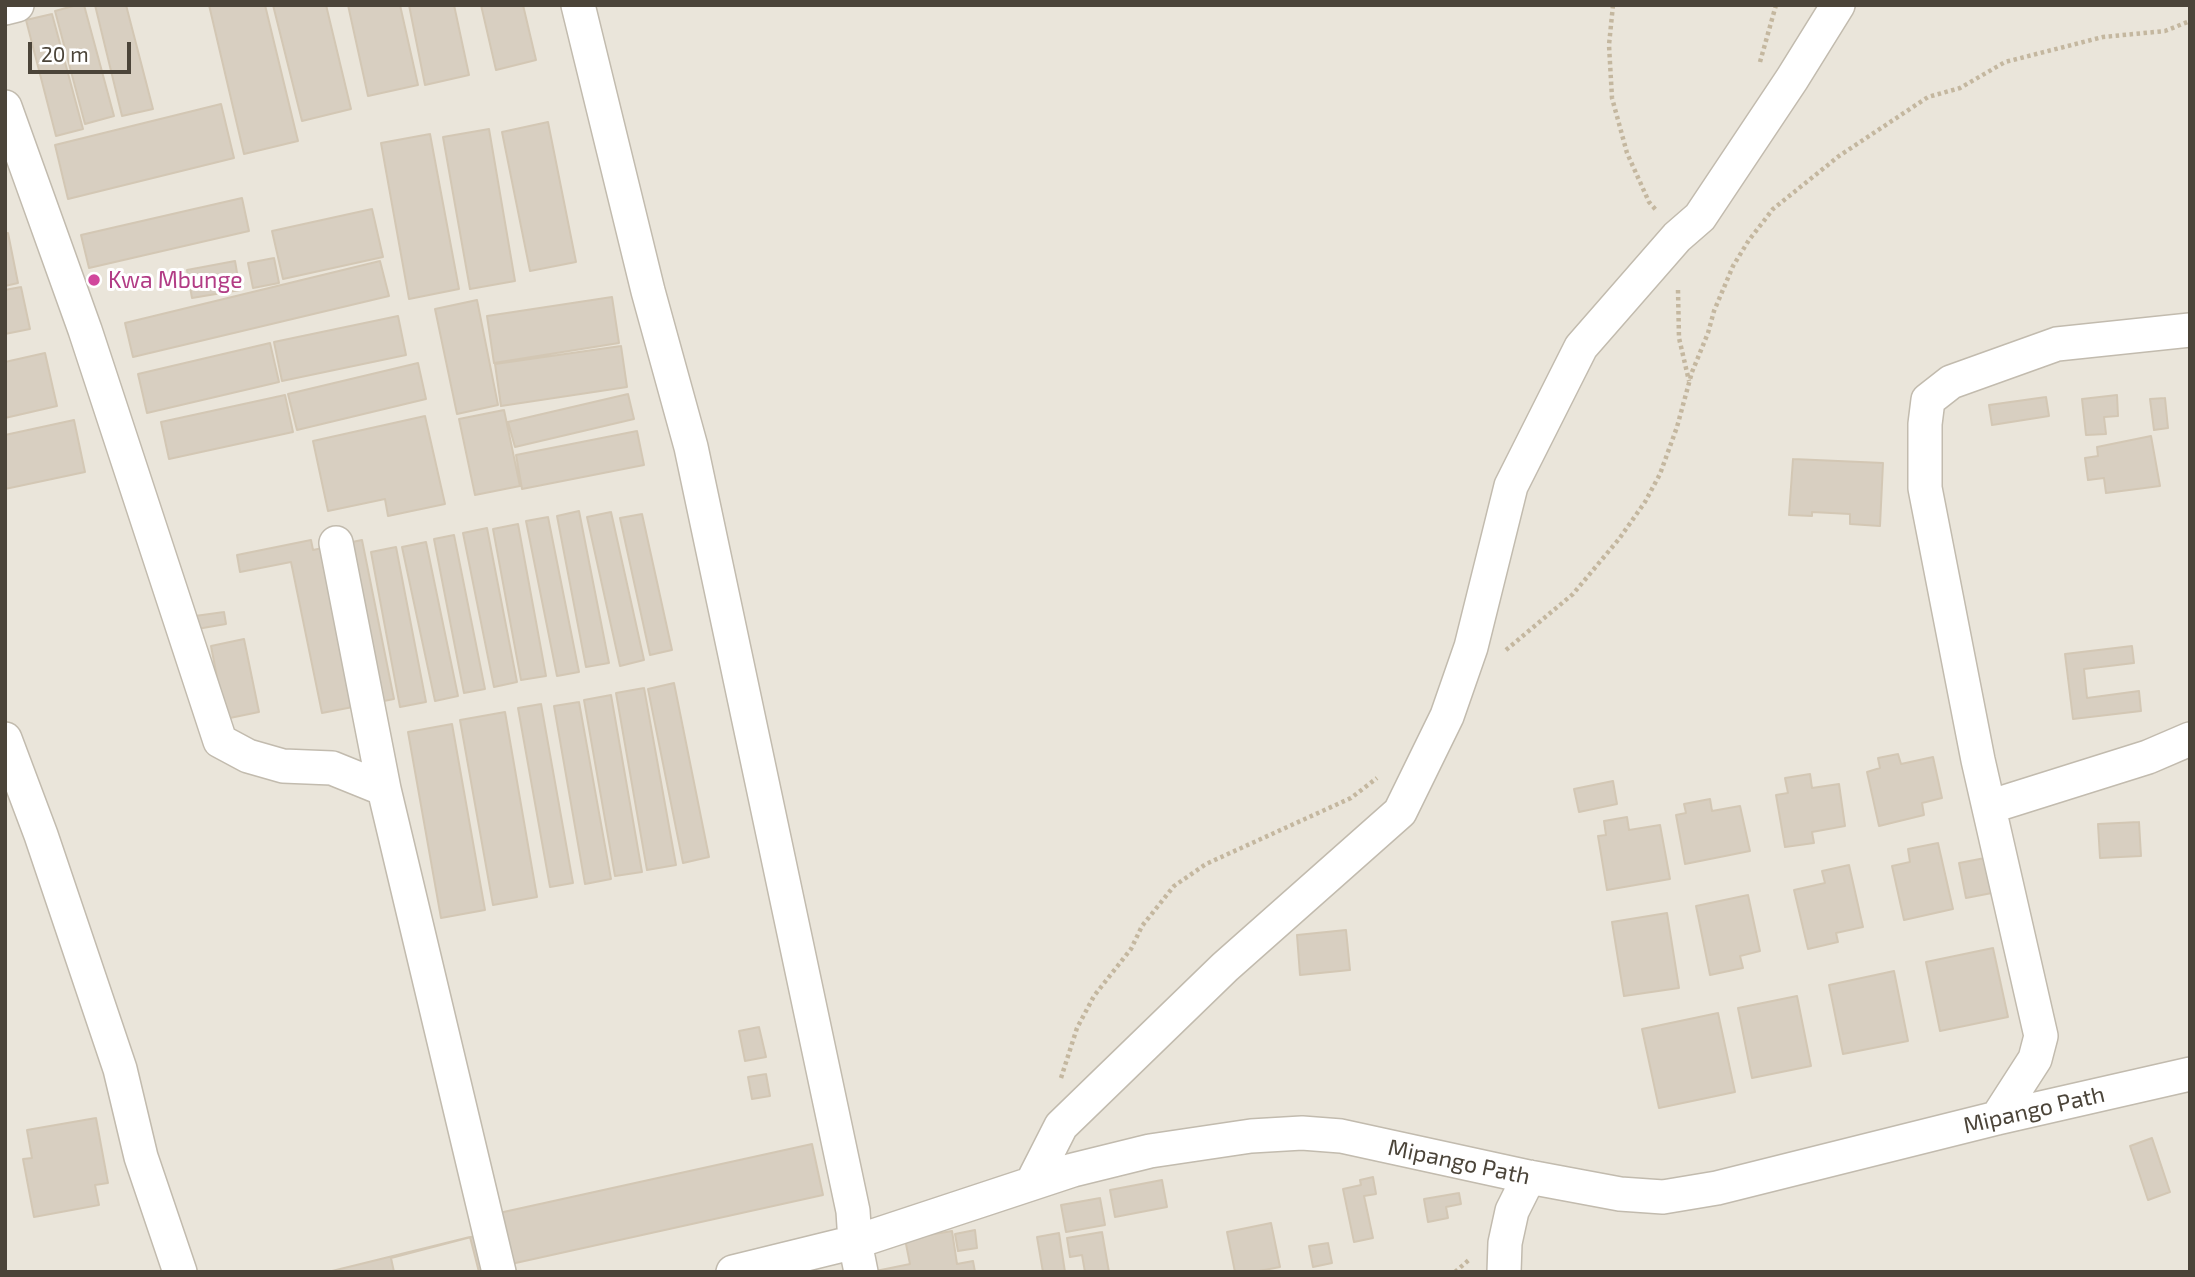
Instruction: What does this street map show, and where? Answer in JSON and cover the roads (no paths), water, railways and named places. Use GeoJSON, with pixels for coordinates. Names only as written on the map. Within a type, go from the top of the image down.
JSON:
{"type":"FeatureCollection","features":[{"type":"Feature","properties":{"kind":"street"},"geometry":{"type":"LineString","coordinates":[[5,8],[17,5]]}},
{"type":"Feature","properties":{"kind":"street"},"geometry":{"type":"LineString","coordinates":[[578,5],[648,291],[691,447],[853,1211],[858,1257]]}},
{"type":"Feature","properties":{"kind":"street"},"geometry":{"type":"LineString","coordinates":[[1032,1183],[1061,1126],[1225,967],[1400,812],[1447,716],[1471,647],[1511,485],[1581,348],[1677,237],[1700,217],[1838,5]]}},
{"type":"Feature","properties":{"kind":"street"},"geometry":{"type":"LineString","coordinates":[[5,107],[85,330],[220,741],[248,756],[283,766],[332,768],[384,789]]}},
{"type":"Feature","properties":{"kind":"street"},"geometry":{"type":"LineString","coordinates":[[1997,1118],[2030,1068],[2041,1036],[1989,807],[1925,488],[1925,424],[1928,400],[1951,382],[2057,344],[2190,330]]}},
{"type":"Feature","properties":{"kind":"street"},"geometry":{"type":"LineString","coordinates":[[336,543],[384,789],[499,1272]]}},
{"type":"Feature","properties":{"kind":"street"},"geometry":{"type":"LineString","coordinates":[[5,739],[41,835],[120,1069],[141,1157],[180,1272]]}},
{"type":"Feature","properties":{"kind":"street"},"geometry":{"type":"LineString","coordinates":[[1989,807],[2148,757],[2190,739]]}},
{"type":"Feature","properties":{"kind":"street","name":"Mipango Path"},"geometry":{"type":"LineString","coordinates":[[733,1272],[858,1257],[1032,1183],[1073,1170],[1150,1151],[1251,1136],[1302,1133],[1341,1136],[1529,1177],[1620,1194],[1663,1197],[1717,1188],[1997,1118],[2190,1074]]}},
{"type":"Feature","properties":{"kind":"street"},"geometry":{"type":"LineString","coordinates":[[1504,1272],[1505,1242],[1512,1210],[1529,1177]]}},
{"type":"Feature","properties":{"kind":"place","name":"Kwa Mbunge"},"geometry":{"type":"Point","coordinates":[94,280]}}]}
